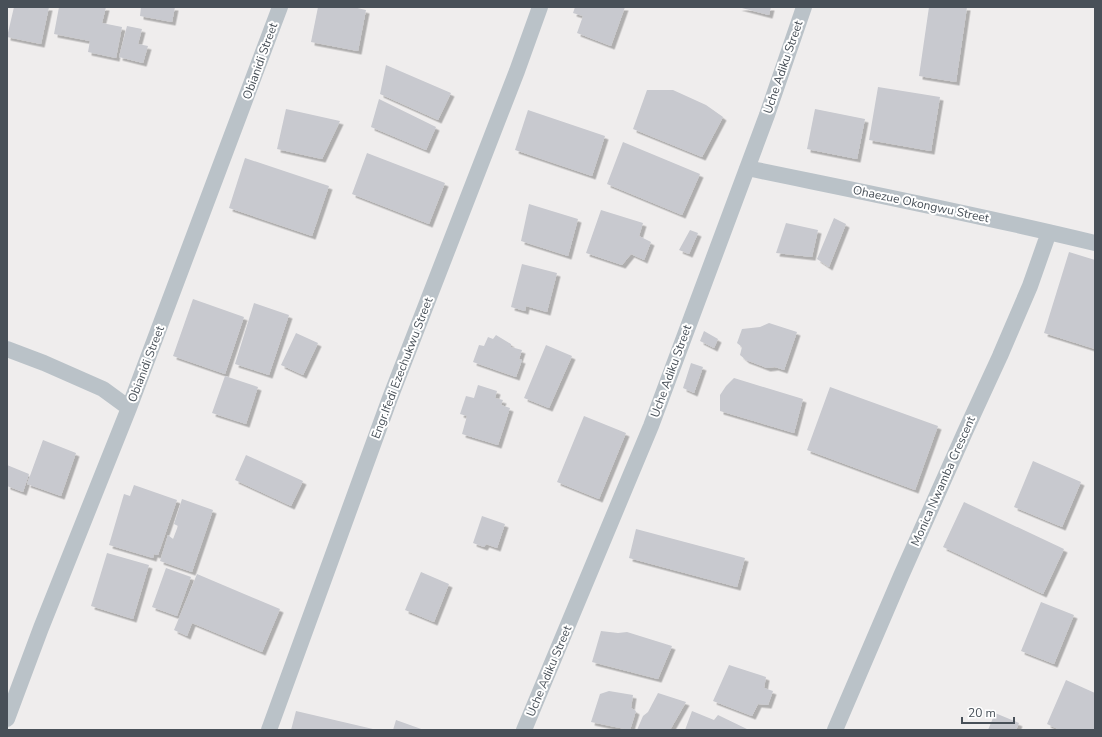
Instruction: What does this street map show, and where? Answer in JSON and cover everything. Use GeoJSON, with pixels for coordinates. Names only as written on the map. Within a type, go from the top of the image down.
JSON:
{"type":"FeatureCollection","features":[{"type":"Feature","properties":{"kind":"street","name":"Obianidi Street"},"geometry":{"type":"LineString","coordinates":[[7,719],[41,628],[129,408],[280,7]]}},
{"type":"Feature","properties":{"kind":"street","name":"Engr.Ifedi Ezechukwu Street"},"geometry":{"type":"LineString","coordinates":[[269,730],[390,398],[517,71],[540,7]]}},
{"type":"Feature","properties":{"kind":"street","name":"Uche Adiku Street"},"geometry":{"type":"LineString","coordinates":[[524,730],[651,426],[767,115],[804,7]]}},
{"type":"Feature","properties":{"kind":"street","name":"Ohaezue Okongwu Street"},"geometry":{"type":"LineString","coordinates":[[747,168],[1050,232],[1095,244]]}},
{"type":"Feature","properties":{"kind":"street","name":"Monica Nwamba Crescent"},"geometry":{"type":"LineString","coordinates":[[835,730],[895,589],[1006,342],[1030,286],[1050,232]]}},
{"type":"Feature","properties":{"kind":"street"},"geometry":{"type":"LineString","coordinates":[[7,349],[44,363],[103,389],[129,408]]}},
{"type":"Feature","properties":{"kind":"building"},"geometry":{"type":"Polygon","coordinates":[[[14,7],[49,7],[41,44],[7,37],[14,7]]]}},
{"type":"Feature","properties":{"kind":"building"},"geometry":{"type":"Polygon","coordinates":[[[59,7],[106,7],[102,23],[122,27],[116,58],[88,52],[90,41],[54,34],[59,7]]]}},
{"type":"Feature","properties":{"kind":"building"},"geometry":{"type":"Polygon","coordinates":[[[141,7],[175,7],[172,22],[140,16],[141,7]]]}},
{"type":"Feature","properties":{"kind":"building"},"geometry":{"type":"Polygon","coordinates":[[[318,7],[353,7],[366,10],[358,51],[311,42],[318,7]]]}},
{"type":"Feature","properties":{"kind":"building"},"geometry":{"type":"Polygon","coordinates":[[[575,7],[625,7],[611,46],[577,33],[583,16],[573,13],[575,7]]]}},
{"type":"Feature","properties":{"kind":"building"},"geometry":{"type":"Polygon","coordinates":[[[738,7],[771,7],[769,15],[738,7]]]}},
{"type":"Feature","properties":{"kind":"building"},"geometry":{"type":"Polygon","coordinates":[[[929,7],[967,7],[956,82],[919,76],[929,7]]]}},
{"type":"Feature","properties":{"kind":"building"},"geometry":{"type":"Polygon","coordinates":[[[127,26],[142,29],[138,44],[148,46],[143,63],[119,57],[127,26]]]}},
{"type":"Feature","properties":{"kind":"building"},"geometry":{"type":"Polygon","coordinates":[[[386,65],[451,93],[438,120],[380,94],[386,65]]]}},
{"type":"Feature","properties":{"kind":"building"},"geometry":{"type":"Polygon","coordinates":[[[878,87],[940,97],[931,151],[869,140],[878,87]]]}},
{"type":"Feature","properties":{"kind":"building"},"geometry":{"type":"Polygon","coordinates":[[[647,90],[673,90],[706,105],[723,117],[702,157],[633,129],[647,90]]]}},
{"type":"Feature","properties":{"kind":"building"},"geometry":{"type":"Polygon","coordinates":[[[379,99],[436,127],[426,150],[371,127],[379,99]]]}},
{"type":"Feature","properties":{"kind":"building"},"geometry":{"type":"Polygon","coordinates":[[[286,109],[340,121],[322,159],[277,149],[286,109]]]}},
{"type":"Feature","properties":{"kind":"building"},"geometry":{"type":"Polygon","coordinates":[[[815,109],[865,119],[857,159],[807,149],[815,109]]]}},
{"type":"Feature","properties":{"kind":"building"},"geometry":{"type":"Polygon","coordinates":[[[528,110],[605,136],[592,176],[515,150],[528,110]]]}},
{"type":"Feature","properties":{"kind":"building"},"geometry":{"type":"Polygon","coordinates":[[[623,142],[700,174],[682,215],[607,184],[623,142]]]}},
{"type":"Feature","properties":{"kind":"building"},"geometry":{"type":"Polygon","coordinates":[[[367,153],[445,183],[429,224],[352,194],[367,153]]]}},
{"type":"Feature","properties":{"kind":"building"},"geometry":{"type":"Polygon","coordinates":[[[245,158],[329,186],[312,236],[229,208],[245,158]]]}},
{"type":"Feature","properties":{"kind":"building"},"geometry":{"type":"Polygon","coordinates":[[[529,204],[578,219],[568,256],[521,241],[529,204]]]}},
{"type":"Feature","properties":{"kind":"building"},"geometry":{"type":"Polygon","coordinates":[[[601,210],[643,223],[639,236],[651,242],[644,260],[631,254],[622,265],[586,253],[601,210]]]}},
{"type":"Feature","properties":{"kind":"building"},"geometry":{"type":"Polygon","coordinates":[[[834,218],[846,224],[829,267],[817,259],[834,218]]]}},
{"type":"Feature","properties":{"kind":"building"},"geometry":{"type":"Polygon","coordinates":[[[786,223],[818,230],[812,257],[776,253],[786,223]]]}},
{"type":"Feature","properties":{"kind":"building"},"geometry":{"type":"Polygon","coordinates":[[[690,230],[698,233],[689,254],[679,250],[690,230]]]}},
{"type":"Feature","properties":{"kind":"building"},"geometry":{"type":"Polygon","coordinates":[[[1069,252],[1095,260],[1095,349],[1044,333],[1069,252]]]}},
{"type":"Feature","properties":{"kind":"building"},"geometry":{"type":"Polygon","coordinates":[[[522,264],[557,273],[547,312],[526,306],[525,311],[511,307],[522,264]]]}},
{"type":"Feature","properties":{"kind":"building"},"geometry":{"type":"Polygon","coordinates":[[[193,299],[244,317],[225,374],[173,356],[193,299]]]}},
{"type":"Feature","properties":{"kind":"building"},"geometry":{"type":"Polygon","coordinates":[[[254,303],[289,315],[269,375],[235,364],[254,303]]]}},
{"type":"Feature","properties":{"kind":"building"},"geometry":{"type":"Polygon","coordinates":[[[769,323],[797,332],[784,370],[775,367],[767,368],[746,360],[740,355],[742,347],[737,343],[742,329],[760,327],[769,323]]]}},
{"type":"Feature","properties":{"kind":"building"},"geometry":{"type":"Polygon","coordinates":[[[704,331],[718,339],[714,348],[700,341],[704,331]]]}},
{"type":"Feature","properties":{"kind":"building"},"geometry":{"type":"Polygon","coordinates":[[[296,333],[318,343],[303,375],[281,365],[296,333]]]}},
{"type":"Feature","properties":{"kind":"building"},"geometry":{"type":"Polygon","coordinates":[[[496,335],[511,344],[511,347],[522,350],[519,359],[522,360],[516,377],[473,362],[479,345],[484,346],[488,337],[493,339],[496,335]]]}},
{"type":"Feature","properties":{"kind":"building"},"geometry":{"type":"Polygon","coordinates":[[[546,345],[572,356],[549,408],[524,398],[546,345]]]}},
{"type":"Feature","properties":{"kind":"building"},"geometry":{"type":"Polygon","coordinates":[[[691,363],[703,367],[694,393],[683,388],[691,363]]]}},
{"type":"Feature","properties":{"kind":"building"},"geometry":{"type":"Polygon","coordinates":[[[225,376],[258,387],[246,424],[212,413],[225,376]]]}},
{"type":"Feature","properties":{"kind":"building"},"geometry":{"type":"Polygon","coordinates":[[[734,378],[803,399],[794,433],[720,411],[720,395],[734,378]]]}},
{"type":"Feature","properties":{"kind":"building"},"geometry":{"type":"Polygon","coordinates":[[[478,385],[497,391],[495,398],[503,400],[501,405],[510,408],[498,445],[462,434],[467,416],[460,414],[466,396],[474,398],[478,385]]]}},
{"type":"Feature","properties":{"kind":"building"},"geometry":{"type":"Polygon","coordinates":[[[830,387],[938,426],[915,490],[807,450],[830,387]]]}},
{"type":"Feature","properties":{"kind":"building"},"geometry":{"type":"Polygon","coordinates":[[[584,416],[626,433],[599,499],[557,482],[584,416]]]}},
{"type":"Feature","properties":{"kind":"building"},"geometry":{"type":"Polygon","coordinates":[[[43,440],[76,453],[61,496],[27,484],[43,440]]]}},
{"type":"Feature","properties":{"kind":"building"},"geometry":{"type":"Polygon","coordinates":[[[246,455],[303,481],[291,506],[235,480],[246,455]]]}},
{"type":"Feature","properties":{"kind":"building"},"geometry":{"type":"Polygon","coordinates":[[[1033,461],[1081,482],[1062,527],[1014,507],[1033,461]]]}},
{"type":"Feature","properties":{"kind":"building"},"geometry":{"type":"Polygon","coordinates":[[[7,465],[29,474],[23,492],[7,486],[7,465]]]}},
{"type":"Feature","properties":{"kind":"building"},"geometry":{"type":"Polygon","coordinates":[[[134,485],[177,500],[158,555],[154,554],[153,558],[109,545],[124,494],[130,496],[134,485]]]}},
{"type":"Feature","properties":{"kind":"building"},"geometry":{"type":"Polygon","coordinates":[[[182,499],[213,510],[192,572],[160,561],[168,535],[173,539],[178,526],[174,524],[182,499]]]}},
{"type":"Feature","properties":{"kind":"building"},"geometry":{"type":"Polygon","coordinates":[[[964,502],[1064,549],[1043,594],[943,547],[964,502]]]}},
{"type":"Feature","properties":{"kind":"building"},"geometry":{"type":"Polygon","coordinates":[[[482,516],[505,524],[497,548],[486,544],[484,547],[473,543],[482,516]]]}},
{"type":"Feature","properties":{"kind":"building"},"geometry":{"type":"Polygon","coordinates":[[[636,529],[745,558],[737,587],[629,558],[636,529]]]}},
{"type":"Feature","properties":{"kind":"building"},"geometry":{"type":"Polygon","coordinates":[[[107,553],[149,565],[133,619],[91,606],[107,553]]]}},
{"type":"Feature","properties":{"kind":"building"},"geometry":{"type":"Polygon","coordinates":[[[166,568],[191,577],[177,616],[152,607],[166,568]]]}},
{"type":"Feature","properties":{"kind":"building"},"geometry":{"type":"Polygon","coordinates":[[[421,572],[449,584],[434,622],[405,610],[421,572]]]}},
{"type":"Feature","properties":{"kind":"building"},"geometry":{"type":"Polygon","coordinates":[[[197,574],[280,609],[262,652],[192,623],[187,636],[174,630],[197,574]]]}},
{"type":"Feature","properties":{"kind":"building"},"geometry":{"type":"Polygon","coordinates":[[[1041,602],[1074,615],[1054,664],[1021,651],[1041,602]]]}},
{"type":"Feature","properties":{"kind":"building"},"geometry":{"type":"Polygon","coordinates":[[[601,631],[618,633],[627,632],[672,646],[658,679],[592,662],[601,631]]]}},
{"type":"Feature","properties":{"kind":"building"},"geometry":{"type":"Polygon","coordinates":[[[729,665],[766,677],[764,688],[773,691],[768,705],[758,704],[752,716],[713,701],[729,665]]]}},
{"type":"Feature","properties":{"kind":"building"},"geometry":{"type":"Polygon","coordinates":[[[1066,680],[1095,693],[1095,730],[1060,730],[1047,724],[1066,680]]]}},
{"type":"Feature","properties":{"kind":"building"},"geometry":{"type":"Polygon","coordinates":[[[609,691],[633,695],[631,708],[636,711],[630,730],[591,722],[600,694],[609,691]]]}},
{"type":"Feature","properties":{"kind":"building"},"geometry":{"type":"Polygon","coordinates":[[[658,693],[686,702],[670,730],[637,730],[643,716],[648,712],[658,693]]]}},
{"type":"Feature","properties":{"kind":"building"},"geometry":{"type":"Polygon","coordinates":[[[296,711],[373,729],[373,730],[291,730],[296,711]]]}},
{"type":"Feature","properties":{"kind":"building"},"geometry":{"type":"Polygon","coordinates":[[[692,711],[714,720],[718,715],[749,730],[685,730],[692,711]]]}},
{"type":"Feature","properties":{"kind":"building"},"geometry":{"type":"Polygon","coordinates":[[[995,713],[1019,723],[1016,730],[988,730],[995,713]]]}},
{"type":"Feature","properties":{"kind":"building"},"geometry":{"type":"Polygon","coordinates":[[[396,720],[424,730],[393,730],[396,720]]]}}]}
